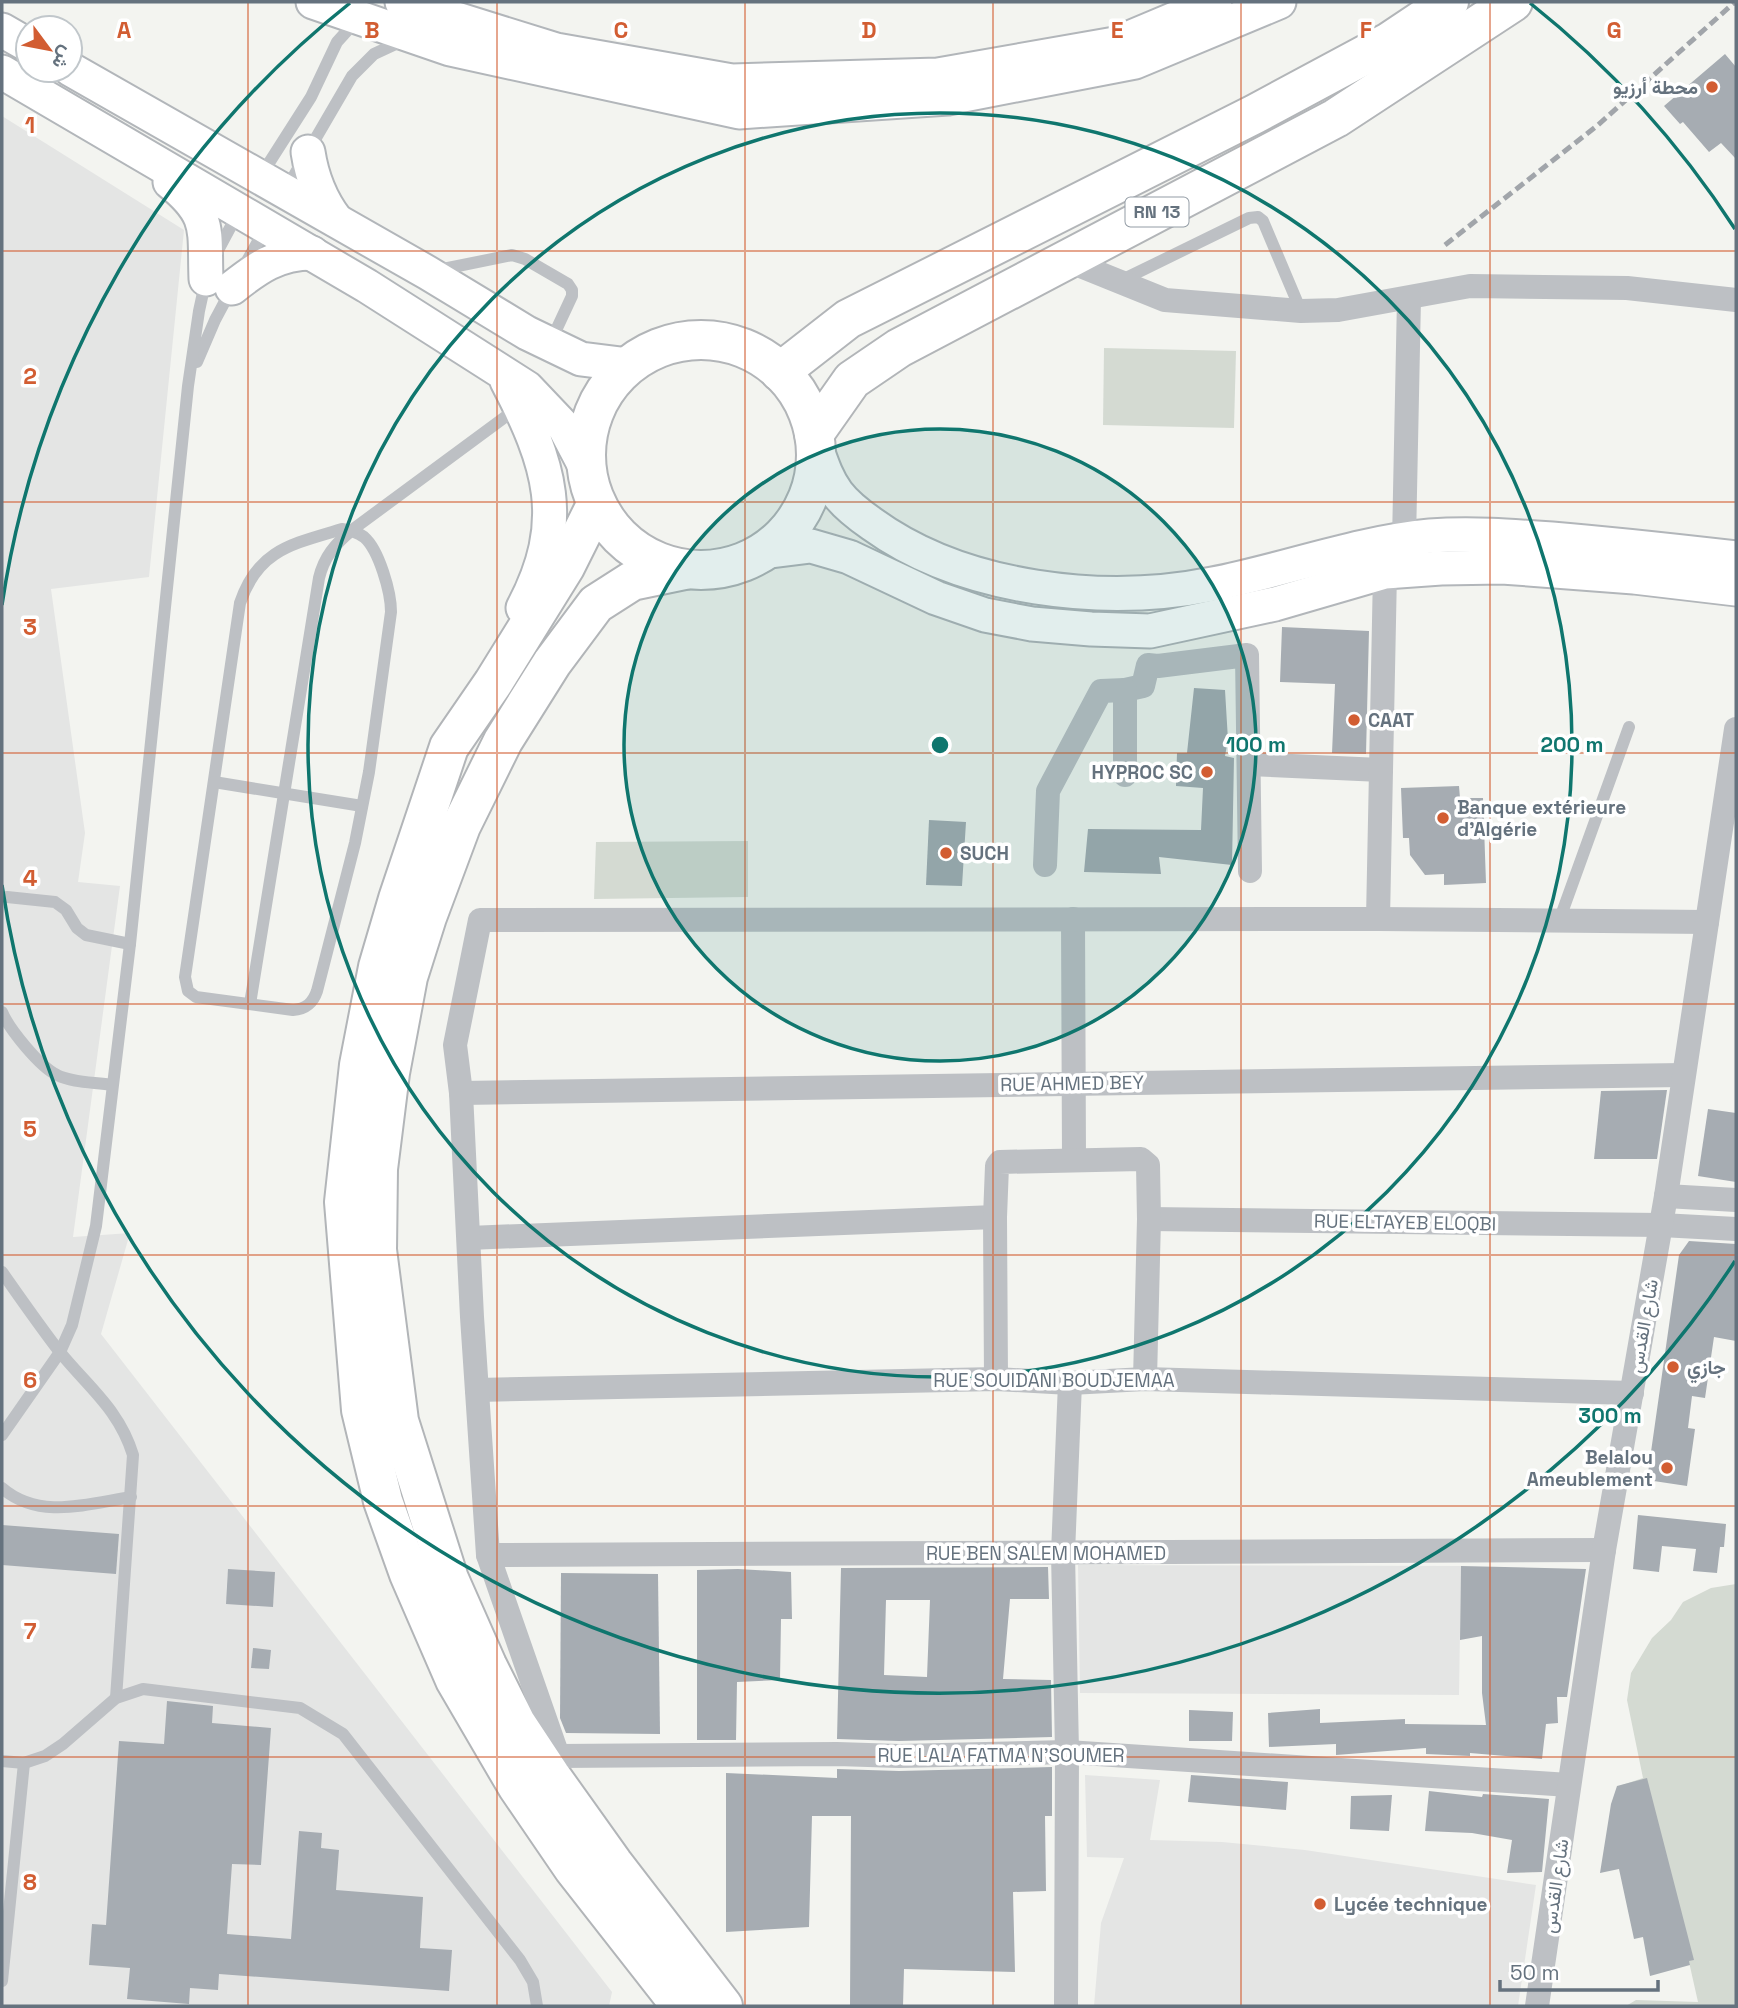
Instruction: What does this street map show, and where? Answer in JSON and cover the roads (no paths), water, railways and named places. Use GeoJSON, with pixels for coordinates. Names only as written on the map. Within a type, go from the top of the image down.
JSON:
{"type":"FeatureCollection","features":[{"type":"Feature","properties":{"kind":"highway","name":"RN 13"},"geometry":{"type":"LineString","coordinates":[[780,372],[848,319],[1255,114],[1389,42],[1449,2]]}},
{"type":"Feature","properties":{"kind":"highway","name":"RN 13"},"geometry":{"type":"LineString","coordinates":[[815,439],[852,380],[899,348],[1336,118],[1513,2]]}},
{"type":"Feature","properties":{"kind":"highway"},"geometry":{"type":"LineString","coordinates":[[685,570],[649,559],[638,551],[618,536],[596,505],[586,468],[588,429],[603,394],[629,365],[658,348],[690,340],[723,342],[754,352],[780,372],[796,390],[807,411],[815,439],[814,476],[804,506],[787,532],[763,552],[738,564],[712,570],[685,570],[632,581],[596,604],[552,663],[503,741],[461,826],[427,917],[408,978],[390,1073],[378,1169],[377,1250],[399,1421],[449,1578],[487,1665],[516,1723],[551,1776],[613,1863],[723,2006]]}},
{"type":"Feature","properties":{"kind":"highway"},"geometry":{"type":"LineString","coordinates":[[596,505],[565,567],[449,747],[378,967],[359,1065],[344,1202],[361,1410],[383,1502],[409,1574],[455,1679],[517,1786],[573,1868],[681,2006]]}},
{"type":"Feature","properties":{"kind":"main road"},"geometry":{"type":"LineString","coordinates":[[313,2],[450,50],[739,112],[948,98],[1135,62],[1279,2]]}},
{"type":"Feature","properties":{"kind":"main road"},"geometry":{"type":"LineString","coordinates":[[358,18],[391,2]]}},
{"type":"Feature","properties":{"kind":"main road"},"geometry":{"type":"LineString","coordinates":[[402,2],[556,50],[732,81],[938,75],[1115,44],[1215,2]]}},
{"type":"Feature","properties":{"kind":"main road"},"geometry":{"type":"LineString","coordinates":[[2,72],[367,286],[527,388],[565,428],[586,468]]}},
{"type":"Feature","properties":{"kind":"main road"},"geometry":{"type":"LineString","coordinates":[[84,77],[550,345],[581,359],[629,365]]}},
{"type":"Feature","properties":{"kind":"main road"},"geometry":{"type":"LineString","coordinates":[[123,142],[198,208],[219,284],[271,260],[286,255],[312,253]]}},
{"type":"Feature","properties":{"kind":"main road"},"geometry":{"type":"LineString","coordinates":[[308,152],[310,167],[320,195],[336,220]]}},
{"type":"Feature","properties":{"kind":"main road"},"geometry":{"type":"LineString","coordinates":[[253,218],[272,184]]}},
{"type":"Feature","properties":{"kind":"main road"},"geometry":{"type":"LineString","coordinates":[[367,286],[387,250]]}},
{"type":"Feature","properties":{"kind":"main road"},"geometry":{"type":"LineString","coordinates":[[449,747],[540,573],[549,535],[549,495],[538,444],[503,373]]}},
{"type":"Feature","properties":{"kind":"main road"},"geometry":{"type":"LineString","coordinates":[[815,439],[826,475],[837,493],[853,510],[893,539],[933,559],[1025,586],[1134,593],[1211,585],[1359,548],[1429,536],[1494,535],[1628,545],[1736,558]]}},
{"type":"Feature","properties":{"kind":"main road"},"geometry":{"type":"LineString","coordinates":[[763,552],[811,546],[849,557],[936,598],[985,615],[1032,624],[1091,629],[1150,631],[1275,604],[1385,572],[1502,567],[1634,577],[1736,589]]}},
{"type":"Feature","properties":{"kind":"main road"},"geometry":{"type":"LineString","coordinates":[[1261,573],[1275,604]]}},
{"type":"Feature","properties":{"kind":"street"},"geometry":{"type":"LineString","coordinates":[[1066,260],[1165,300],[1301,311],[1338,310],[1470,286],[1627,288],[1736,300]]}},
{"type":"Feature","properties":{"kind":"street"},"geometry":{"type":"LineString","coordinates":[[1404,541],[1409,298]]}},
{"type":"Feature","properties":{"kind":"street"},"geometry":{"type":"LineString","coordinates":[[1378,919],[1385,572]]}},
{"type":"Feature","properties":{"kind":"street"},"geometry":{"type":"LineString","coordinates":[[1045,865],[1048,791],[1101,691],[1143,686],[1148,665],[1247,655],[1250,871]]}},
{"type":"Feature","properties":{"kind":"street"},"geometry":{"type":"LineString","coordinates":[[1125,690],[1125,775]]}},
{"type":"Feature","properties":{"kind":"street","name":"شارع القدس"},"geometry":{"type":"LineString","coordinates":[[1537,2006],[1604,1550],[1666,1196],[1736,729]]}},
{"type":"Feature","properties":{"kind":"street"},"geometry":{"type":"LineString","coordinates":[[1249,764],[1381,769]]}},
{"type":"Feature","properties":{"kind":"street"},"geometry":{"type":"LineString","coordinates":[[1073,919],[1074,1159]]}},
{"type":"Feature","properties":{"kind":"street"},"geometry":{"type":"LineString","coordinates":[[488,1555],[461,1093],[455,1045],[480,920],[1378,919],[1707,922]]}},
{"type":"Feature","properties":{"kind":"street","name":"RUE AHMED BEY"},"geometry":{"type":"LineString","coordinates":[[461,1093],[1683,1075]]}},
{"type":"Feature","properties":{"kind":"street"},"geometry":{"type":"LineString","coordinates":[[996,1379],[997,1166],[1003,1160],[1074,1159],[1146,1161],[1149,1219],[1144,1379]]}},
{"type":"Feature","properties":{"kind":"street"},"geometry":{"type":"LineString","coordinates":[[1666,1196],[1736,1200]]}},
{"type":"Feature","properties":{"kind":"street"},"geometry":{"type":"LineString","coordinates":[[469,1238],[995,1217]]}},
{"type":"Feature","properties":{"kind":"street","name":"RUE ELTAYEB ELOQBI"},"geometry":{"type":"LineString","coordinates":[[1149,1219],[1661,1225],[1736,1229]]}},
{"type":"Feature","properties":{"kind":"street","name":"RUE SOUIDANI BOUDJEMAA"},"geometry":{"type":"LineString","coordinates":[[477,1390],[996,1379],[1070,1383],[1144,1379],[1632,1393]]}},
{"type":"Feature","properties":{"kind":"street"},"geometry":{"type":"LineString","coordinates":[[1066,2006],[1067,1752],[1063,1553],[1070,1383]]}},
{"type":"Feature","properties":{"kind":"street","name":"RUE BEN SALEM MOHAMED"},"geometry":{"type":"LineString","coordinates":[[488,1555],[1604,1550]]}},
{"type":"Feature","properties":{"kind":"street","name":"RUE LALA FATMA N'SOUMER"},"geometry":{"type":"LineString","coordinates":[[488,1555],[558,1756],[899,1756],[1067,1752],[1569,1785]]}},
{"type":"Feature","properties":{"kind":"lane"},"geometry":{"type":"LineString","coordinates":[[272,184],[337,43],[358,18]]}},
{"type":"Feature","properties":{"kind":"lane"},"geometry":{"type":"LineString","coordinates":[[272,184],[308,152],[352,76],[362,64],[387,47],[415,37]]}},
{"type":"Feature","properties":{"kind":"lane"},"geometry":{"type":"LineString","coordinates":[[1119,282],[1249,218],[1258,217],[1264,221],[1301,311]]}},
{"type":"Feature","properties":{"kind":"lane"},"geometry":{"type":"LineString","coordinates":[[188,386],[215,320],[219,284],[218,249],[253,218]]}},
{"type":"Feature","properties":{"kind":"lane"},"geometry":{"type":"LineString","coordinates":[[2,1435],[60,1352],[80,1299],[96,1226],[130,944],[188,386],[199,311],[219,284],[253,218]]}},
{"type":"Feature","properties":{"kind":"lane"},"geometry":{"type":"LineString","coordinates":[[428,273],[512,255],[525,259],[568,284],[572,296],[550,345]]}},
{"type":"Feature","properties":{"kind":"lane"},"geometry":{"type":"LineString","coordinates":[[250,1004],[321,568],[337,542],[520,406]]}},
{"type":"Feature","properties":{"kind":"lane"},"geometry":{"type":"LineString","coordinates":[[342,529],[352,530],[372,546],[391,601],[371,759],[355,843],[315,997],[306,1007],[293,1010],[196,997],[188,991],[185,982],[240,603],[252,575],[273,553],[342,529]]}},
{"type":"Feature","properties":{"kind":"lane"},"geometry":{"type":"LineString","coordinates":[[1559,921],[1629,727]]}},
{"type":"Feature","properties":{"kind":"lane"},"geometry":{"type":"LineString","coordinates":[[214,782],[362,806]]}},
{"type":"Feature","properties":{"kind":"lane"},"geometry":{"type":"LineString","coordinates":[[7,897],[55,902],[86,935],[130,944]]}},
{"type":"Feature","properties":{"kind":"lane"},"geometry":{"type":"LineString","coordinates":[[2,1012],[10,1027],[50,1071],[64,1078],[112,1085]]}},
{"type":"Feature","properties":{"kind":"lane"},"geometry":{"type":"LineString","coordinates":[[2,1272],[60,1352],[115,1415],[126,1433],[133,1455],[116,1698]]}},
{"type":"Feature","properties":{"kind":"lane"},"geometry":{"type":"LineString","coordinates":[[2,1488],[23,1501],[50,1509],[131,1497]]}},
{"type":"Feature","properties":{"kind":"lane"},"geometry":{"type":"LineString","coordinates":[[2,1761],[24,1763],[45,1756],[116,1698],[143,1689],[300,1708],[343,1734],[520,1960],[533,1982],[537,2006]]}},
{"type":"Feature","properties":{"kind":"lane"},"geometry":{"type":"LineString","coordinates":[[2,1981],[24,1763]]}},
{"type":"Feature","properties":{"kind":"railway"},"geometry":{"type":"LineString","coordinates":[[1445,245],[1598,125],[1735,2]]}},
{"type":"Feature","properties":{"kind":"place","name":"محطة أرزيو"},"geometry":{"type":"Point","coordinates":[1712,87]}},
{"type":"Feature","properties":{"kind":"place","name":"CAAT"},"geometry":{"type":"Point","coordinates":[1354,720]}},
{"type":"Feature","properties":{"kind":"place","name":"HYPROC SC"},"geometry":{"type":"Point","coordinates":[1207,772]}},
{"type":"Feature","properties":{"kind":"place","name":"Banque extérieure d'Algérie"},"geometry":{"type":"Point","coordinates":[1443,818]}},
{"type":"Feature","properties":{"kind":"place","name":"SUCH"},"geometry":{"type":"Point","coordinates":[946,853]}},
{"type":"Feature","properties":{"kind":"place","name":"جازي"},"geometry":{"type":"Point","coordinates":[1673,1367]}},
{"type":"Feature","properties":{"kind":"place","name":"Belalou Ameublement"},"geometry":{"type":"Point","coordinates":[1667,1468]}},
{"type":"Feature","properties":{"kind":"place","name":"Lycée technique"},"geometry":{"type":"Point","coordinates":[1320,1904]}}]}
